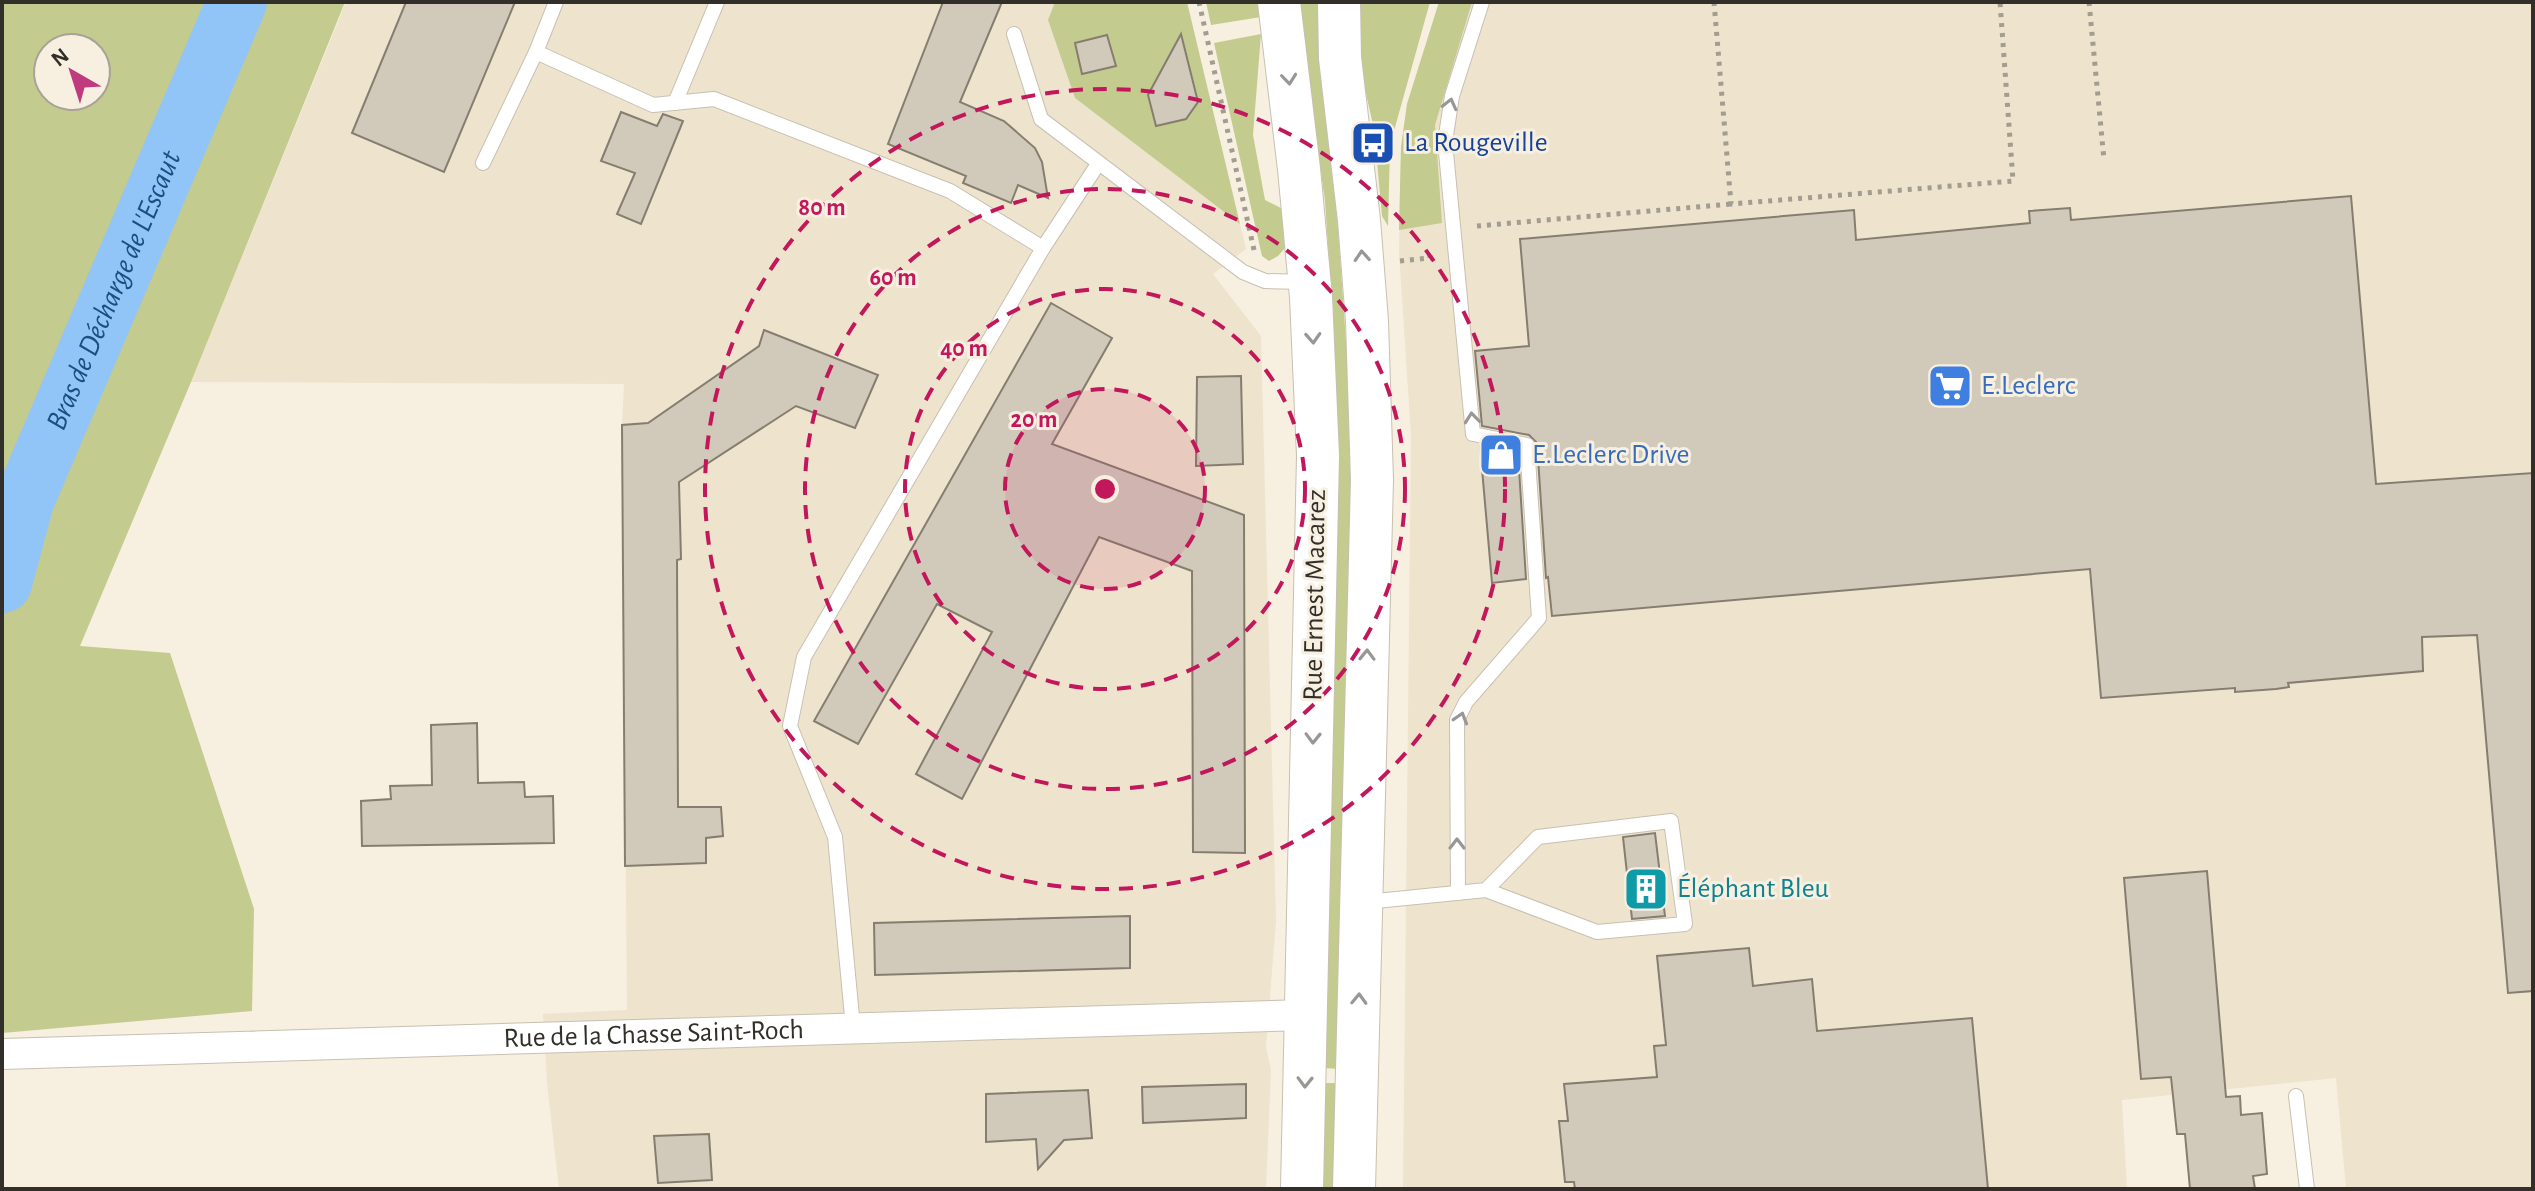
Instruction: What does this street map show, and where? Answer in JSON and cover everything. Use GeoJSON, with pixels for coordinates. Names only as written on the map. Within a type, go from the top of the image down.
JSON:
{"type":"FeatureCollection","features":[{"type":"Feature","properties":{"kind":"main road","name":"Rue Ernest Macarez"},"geometry":{"type":"LineString","coordinates":[[1279,2],[1301,183],[1309,282],[1318,508],[1302,1189]]}},
{"type":"Feature","properties":{"kind":"main road","name":"Rue Ernest Macarez"},"geometry":{"type":"LineString","coordinates":[[1339,2],[1340,58],[1367,321],[1372,480],[1354,1189]]}},
{"type":"Feature","properties":{"kind":"street","name":"Rue de la Chasse Saint-Roch"},"geometry":{"type":"LineString","coordinates":[[2,1054],[1306,1015]]}},
{"type":"Feature","properties":{"kind":"lane"},"geometry":{"type":"LineString","coordinates":[[483,163],[536,52],[556,2]]}},
{"type":"Feature","properties":{"kind":"lane"},"geometry":{"type":"LineString","coordinates":[[675,103],[717,2]]}},
{"type":"Feature","properties":{"kind":"lane"},"geometry":{"type":"LineString","coordinates":[[1458,893],[1457,720],[1466,702],[1539,618],[1527,445],[1473,434],[1452,228],[1445,128],[1482,2]]}},
{"type":"Feature","properties":{"kind":"lane"},"geometry":{"type":"LineString","coordinates":[[1014,34],[1041,119],[1228,263],[1260,279],[1277,283],[1309,282]]}},
{"type":"Feature","properties":{"kind":"lane"},"geometry":{"type":"LineString","coordinates":[[536,52],[653,105],[714,99],[950,191],[1043,248]]}},
{"type":"Feature","properties":{"kind":"lane"},"geometry":{"type":"LineString","coordinates":[[853,1027],[835,837],[790,726],[804,657],[1043,248],[1098,164]]}},
{"type":"Feature","properties":{"kind":"lane"},"geometry":{"type":"LineString","coordinates":[[1362,902],[1486,890],[1597,932],[1685,924],[1671,821],[1538,837],[1486,890]]}},
{"type":"Feature","properties":{"kind":"lane"},"geometry":{"type":"LineString","coordinates":[[2296,1096],[2307,1189]]}},
{"type":"Feature","properties":{"kind":"path"},"geometry":{"type":"LineString","coordinates":[[1199,2],[1260,279]]}},
{"type":"Feature","properties":{"kind":"path"},"geometry":{"type":"LineString","coordinates":[[1714,2],[1731,204]]}},
{"type":"Feature","properties":{"kind":"path"},"geometry":{"type":"LineString","coordinates":[[1399,261],[1430,258],[1428,229],[2013,181],[2000,2]]}},
{"type":"Feature","properties":{"kind":"path"},"geometry":{"type":"LineString","coordinates":[[2089,2],[2104,160]]}},
{"type":"Feature","properties":{"kind":"shaded area"},"geometry":{"type":"Polygon","coordinates":[[[346,2],[1055,2],[1048,20],[1075,98],[1240,224],[1246,249],[1213,274],[1261,336],[1276,921],[1266,1047],[1271,1070],[1266,1189],[559,1189],[543,1014],[627,1010],[624,384],[191,382],[346,2]]]}},
{"type":"Feature","properties":{"kind":"shaded area"},"geometry":{"type":"Polygon","coordinates":[[[1439,2],[2533,2],[2533,1189],[2346,1189],[2336,1078],[2122,1100],[2127,1189],[1403,1189],[1411,435],[1399,252],[1401,147],[1407,104],[1439,2]]]}},
{"type":"Feature","properties":{"kind":"green space"},"geometry":{"type":"Polygon","coordinates":[[[2,2],[345,2],[80,646],[170,653],[254,909],[252,1011],[2,1033],[2,2]]]}},
{"type":"Feature","properties":{"kind":"green space"},"geometry":{"type":"Polygon","coordinates":[[[1055,2],[1187,2],[1240,224],[1075,98],[1048,20],[1055,2]]]}},
{"type":"Feature","properties":{"kind":"green space"},"geometry":{"type":"Polygon","coordinates":[[[1206,2],[1258,2],[1261,17],[1211,25],[1206,2]]]}},
{"type":"Feature","properties":{"kind":"green space"},"geometry":{"type":"Polygon","coordinates":[[[1297,2],[1322,2],[1353,440],[1341,1069],[1323,1068],[1331,291],[1325,201],[1297,2]]]}},
{"type":"Feature","properties":{"kind":"green space"},"geometry":{"type":"Polygon","coordinates":[[[1355,2],[1430,2],[1390,145],[1388,226],[1382,216],[1374,129],[1359,63],[1355,2]]]}},
{"type":"Feature","properties":{"kind":"green space"},"geometry":{"type":"Polygon","coordinates":[[[1439,2],[1472,2],[1435,125],[1442,223],[1399,230],[1401,147],[1407,104],[1439,2]]]}},
{"type":"Feature","properties":{"kind":"green space"},"geometry":{"type":"Polygon","coordinates":[[[1261,34],[1253,135],[1265,200],[1285,210],[1290,242],[1269,261],[1262,256],[1214,43],[1261,34]]]}},
{"type":"Feature","properties":{"kind":"green space"},"geometry":{"type":"Polygon","coordinates":[[[1324,1083],[1339,1083],[1338,1189],[1320,1189],[1324,1083]]]}},
{"type":"Feature","properties":{"kind":"building"},"geometry":{"type":"Polygon","coordinates":[[[406,2],[515,2],[444,172],[352,133],[406,2]]]}},
{"type":"Feature","properties":{"kind":"building"},"geometry":{"type":"Polygon","coordinates":[[[943,2],[1002,2],[960,102],[1004,121],[1035,148],[1042,162],[1048,198],[1018,185],[1011,203],[963,183],[966,176],[888,144],[943,2]]]}},
{"type":"Feature","properties":{"kind":"building"},"geometry":{"type":"Polygon","coordinates":[[[1181,34],[1198,102],[1186,119],[1156,126],[1148,95],[1181,34]]]}},
{"type":"Feature","properties":{"kind":"building"},"geometry":{"type":"Polygon","coordinates":[[[1107,35],[1116,66],[1082,74],[1075,43],[1107,35]]]}},
{"type":"Feature","properties":{"kind":"building"},"geometry":{"type":"Polygon","coordinates":[[[621,112],[657,126],[663,114],[683,121],[641,224],[617,214],[635,173],[601,161],[621,112]]]}},
{"type":"Feature","properties":{"kind":"building","name":"E.Leclerc"},"geometry":{"type":"Polygon","coordinates":[[[2351,196],[2376,484],[2533,473],[2533,991],[2508,993],[2477,635],[2422,637],[2423,671],[2288,683],[2289,687],[2276,689],[2235,692],[2235,688],[2101,698],[2090,569],[1552,616],[1546,578],[1537,443],[1529,435],[1482,426],[1475,351],[1529,346],[1520,239],[1854,210],[1856,240],[2030,223],[2029,211],[2070,208],[2071,220],[2351,196]]]}},
{"type":"Feature","properties":{"kind":"building"},"geometry":{"type":"Polygon","coordinates":[[[1051,303],[1112,338],[1052,444],[1244,515],[1245,853],[1193,852],[1192,571],[1099,537],[962,799],[916,774],[992,632],[937,604],[858,744],[814,721],[1051,303]]]}},
{"type":"Feature","properties":{"kind":"building"},"geometry":{"type":"Polygon","coordinates":[[[764,330],[878,375],[855,428],[796,406],[679,482],[678,807],[721,807],[723,836],[706,838],[706,863],[625,866],[622,425],[648,423],[759,346],[764,330]]]}},
{"type":"Feature","properties":{"kind":"building"},"geometry":{"type":"Polygon","coordinates":[[[1241,376],[1243,464],[1196,466],[1197,377],[1241,376]]]}},
{"type":"Feature","properties":{"kind":"building"},"geometry":{"type":"Polygon","coordinates":[[[1480,446],[1518,453],[1526,579],[1492,583],[1480,446]]]}},
{"type":"Feature","properties":{"kind":"building"},"geometry":{"type":"Polygon","coordinates":[[[477,723],[478,783],[524,782],[525,797],[553,796],[554,843],[362,846],[361,801],[391,799],[390,786],[432,785],[431,725],[477,723]]]}},
{"type":"Feature","properties":{"kind":"building","name":"Éléphant Bleu"},"geometry":{"type":"Polygon","coordinates":[[[1655,833],[1665,916],[1632,919],[1623,837],[1655,833]]]}},
{"type":"Feature","properties":{"kind":"building"},"geometry":{"type":"Polygon","coordinates":[[[2207,871],[2226,1097],[2240,1096],[2241,1115],[2262,1113],[2267,1174],[2253,1176],[2255,1189],[2190,1189],[2185,1134],[2177,1134],[2171,1077],[2141,1079],[2124,878],[2207,871]]]}},
{"type":"Feature","properties":{"kind":"building"},"geometry":{"type":"Polygon","coordinates":[[[1130,916],[1130,968],[875,975],[874,923],[1130,916]]]}},
{"type":"Feature","properties":{"kind":"building"},"geometry":{"type":"Polygon","coordinates":[[[1749,948],[1753,986],[1812,979],[1817,1031],[1972,1018],[1988,1189],[1575,1189],[1574,1182],[1565,1182],[1559,1121],[1568,1121],[1564,1084],[1657,1077],[1654,1046],[1666,1045],[1657,956],[1749,948]]]}},
{"type":"Feature","properties":{"kind":"building"},"geometry":{"type":"Polygon","coordinates":[[[1246,1084],[1246,1118],[1143,1123],[1142,1087],[1246,1084]]]}},
{"type":"Feature","properties":{"kind":"building"},"geometry":{"type":"Polygon","coordinates":[[[1088,1090],[1092,1138],[1064,1140],[1038,1169],[1036,1139],[986,1142],[986,1094],[1088,1090]]]}},
{"type":"Feature","properties":{"kind":"building"},"geometry":{"type":"Polygon","coordinates":[[[709,1134],[712,1180],[658,1183],[654,1136],[709,1134]]]}},
{"type":"Feature","properties":{"kind":"waterway","name":"Bras de Décharge de L'Escaut"},"geometry":{"type":"LineString","coordinates":[[2,583],[24,501],[237,2]]}},
{"type":"Feature","properties":{"kind":"place","name":"La Rougeville"},"geometry":{"type":"Point","coordinates":[1373,143]}},
{"type":"Feature","properties":{"kind":"place","name":"E.Leclerc"},"geometry":{"type":"Point","coordinates":[1950,386]}},
{"type":"Feature","properties":{"kind":"place","name":"E.Leclerc Drive"},"geometry":{"type":"Point","coordinates":[1501,455]}},
{"type":"Feature","properties":{"kind":"place","name":"Éléphant Bleu"},"geometry":{"type":"Point","coordinates":[1646,889]}}]}
